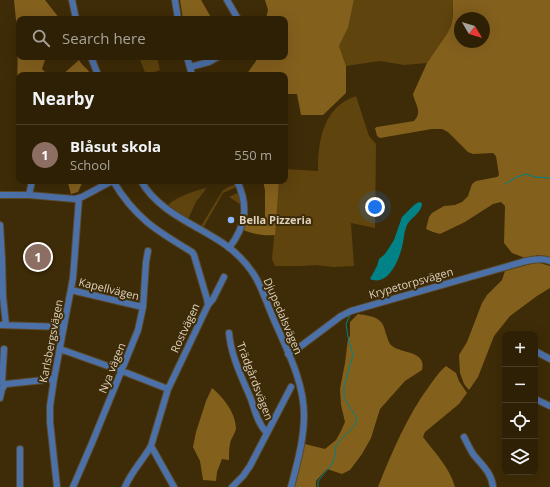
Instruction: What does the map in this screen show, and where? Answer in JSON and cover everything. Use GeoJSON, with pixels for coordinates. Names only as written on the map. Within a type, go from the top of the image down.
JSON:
{"type":"FeatureCollection","features":[{"type":"Feature","properties":{"kind":"street"},"geometry":{"type":"LineString","coordinates":[[72,0],[75,16]]}},
{"type":"Feature","properties":{"kind":"street"},"geometry":{"type":"LineString","coordinates":[[175,0],[178,16]]}},
{"type":"Feature","properties":{"kind":"street"},"geometry":{"type":"LineString","coordinates":[[227,0],[236,16]]}},
{"type":"Feature","properties":{"kind":"street"},"geometry":{"type":"LineString","coordinates":[[92,60],[97,72]]}},
{"type":"Feature","properties":{"kind":"street"},"geometry":{"type":"LineString","coordinates":[[188,60],[191,72]]}},
{"type":"Feature","properties":{"kind":"street"},"geometry":{"type":"LineString","coordinates":[[190,67],[213,60]]}},
{"type":"Feature","properties":{"kind":"street"},"geometry":{"type":"LineString","coordinates":[[29,195],[31,184]]}},
{"type":"Feature","properties":{"kind":"street"},"geometry":{"type":"LineString","coordinates":[[0,195],[29,195],[72,199],[79,198],[106,184]]}},
{"type":"Feature","properties":{"kind":"street","name":"Rostvägen"},"geometry":{"type":"LineString","coordinates":[[114,184],[127,203],[143,219],[160,233],[192,252],[208,305],[168,389],[151,446],[129,478],[125,487]]}},
{"type":"Feature","properties":{"kind":"street","name":"Djupedalsvägen"},"geometry":{"type":"LineString","coordinates":[[143,184],[154,198],[174,214],[229,248],[243,261],[256,278],[295,371],[301,392],[304,425],[291,487]]}},
{"type":"Feature","properties":{"kind":"street"},"geometry":{"type":"LineString","coordinates":[[229,248],[239,233],[244,217],[242,192],[238,184]]}},
{"type":"Feature","properties":{"kind":"street","name":"Karlsbergsvägen"},"geometry":{"type":"LineString","coordinates":[[57,487],[50,422],[50,406],[71,290],[79,198]]}},
{"type":"Feature","properties":{"kind":"street"},"geometry":{"type":"LineString","coordinates":[[0,225],[3,325],[64,327]]}},
{"type":"Feature","properties":{"kind":"street","name":"Nya vägen"},"geometry":{"type":"LineString","coordinates":[[73,487],[138,330],[143,307],[148,251]]}},
{"type":"Feature","properties":{"kind":"street","name":"Krypetorpsvägen"},"geometry":{"type":"LineString","coordinates":[[288,354],[341,316],[351,311],[526,260],[541,259],[550,261]]}},
{"type":"Feature","properties":{"kind":"street"},"geometry":{"type":"LineString","coordinates":[[208,305],[213,299],[224,277]]}},
{"type":"Feature","properties":{"kind":"street","name":"Kapellvägen"},"geometry":{"type":"LineString","coordinates":[[71,290],[143,307]]}},
{"type":"Feature","properties":{"kind":"street","name":"Trädgårdsvägen"},"geometry":{"type":"LineString","coordinates":[[229,333],[233,352],[246,387],[261,426],[267,433]]}},
{"type":"Feature","properties":{"kind":"street"},"geometry":{"type":"LineString","coordinates":[[60,349],[168,389]]}},
{"type":"Feature","properties":{"kind":"street"},"geometry":{"type":"LineString","coordinates":[[4,350],[2,382],[4,386]]}},
{"type":"Feature","properties":{"kind":"street"},"geometry":{"type":"LineString","coordinates":[[538,352],[549,356]]}},
{"type":"Feature","properties":{"kind":"street"},"geometry":{"type":"LineString","coordinates":[[0,398],[2,389],[6,384],[54,379]]}},
{"type":"Feature","properties":{"kind":"street"},"geometry":{"type":"LineString","coordinates":[[232,487],[247,471],[291,387]]}},
{"type":"Feature","properties":{"kind":"street"},"geometry":{"type":"LineString","coordinates":[[538,400],[550,406]]}},
{"type":"Feature","properties":{"kind":"street"},"geometry":{"type":"LineString","coordinates":[[464,437],[472,452],[488,472],[493,487]]}},
{"type":"Feature","properties":{"kind":"street"},"geometry":{"type":"LineString","coordinates":[[151,446],[174,487]]}},
{"type":"Feature","properties":{"kind":"street"},"geometry":{"type":"LineString","coordinates":[[20,449],[20,487]]}},
{"type":"Feature","properties":{"kind":"shaded area"},"geometry":{"type":"Polygon","coordinates":[[[14,0],[45,0],[58,16],[16,16],[16,20],[14,0]]]}},
{"type":"Feature","properties":{"kind":"shaded area"},"geometry":{"type":"Polygon","coordinates":[[[180,0],[201,0],[210,16],[183,16],[180,0]]]}},
{"type":"Feature","properties":{"kind":"shaded area"},"geometry":{"type":"Polygon","coordinates":[[[265,0],[354,0],[348,28],[339,46],[346,66],[346,93],[323,115],[301,115],[297,94],[288,94],[288,72],[248,72],[256,60],[288,60],[288,16],[267,16],[268,10],[265,0]]]}},
{"type":"Feature","properties":{"kind":"shaded area"},"geometry":{"type":"Polygon","coordinates":[[[354,0],[453,0],[453,16],[451,25],[444,40],[427,63],[404,65],[380,61],[346,66],[339,46],[348,28],[354,0]]]}},
{"type":"Feature","properties":{"kind":"shaded area"},"geometry":{"type":"Polygon","coordinates":[[[453,0],[550,0],[550,258],[539,255],[525,258],[512,253],[504,243],[505,206],[501,202],[493,204],[465,222],[440,234],[426,229],[429,217],[432,213],[444,206],[455,205],[462,202],[468,196],[472,184],[476,181],[497,177],[499,175],[496,156],[493,153],[473,154],[468,152],[448,132],[442,129],[432,129],[380,138],[377,136],[375,128],[377,127],[414,121],[417,117],[418,108],[413,94],[427,63],[451,26],[453,0]]]}},
{"type":"Feature","properties":{"kind":"shaded area"},"geometry":{"type":"Polygon","coordinates":[[[18,60],[45,60],[42,69],[45,72],[17,72],[18,60]]]}},
{"type":"Feature","properties":{"kind":"shaded area"},"geometry":{"type":"Polygon","coordinates":[[[79,60],[89,72],[65,72],[79,60]]]}},
{"type":"Feature","properties":{"kind":"shaded area"},"geometry":{"type":"Polygon","coordinates":[[[140,60],[158,60],[160,70],[154,72],[145,72],[140,60]]]}},
{"type":"Feature","properties":{"kind":"shaded area"},"geometry":{"type":"Polygon","coordinates":[[[356,96],[369,136],[376,144],[375,228],[351,223],[354,266],[275,266],[272,259],[279,184],[288,184],[288,169],[318,171],[322,132],[326,123],[337,107],[346,100],[356,96]]]}},
{"type":"Feature","properties":{"kind":"shaded area"},"geometry":{"type":"Polygon","coordinates":[[[68,184],[82,184],[78,192],[71,194],[68,184]]]}},
{"type":"Feature","properties":{"kind":"shaded area"},"geometry":{"type":"Polygon","coordinates":[[[236,184],[237,187],[223,193],[203,228],[201,226],[223,190],[236,184]]]}},
{"type":"Feature","properties":{"kind":"shaded area"},"geometry":{"type":"Polygon","coordinates":[[[264,184],[279,184],[275,235],[251,233],[243,230],[242,221],[265,223],[264,184]]]}},
{"type":"Feature","properties":{"kind":"shaded area"},"geometry":{"type":"Polygon","coordinates":[[[205,188],[206,189],[196,202],[188,219],[168,205],[181,197],[205,188]]]}},
{"type":"Feature","properties":{"kind":"shaded area"},"geometry":{"type":"Polygon","coordinates":[[[239,192],[241,203],[240,204],[229,197],[239,192]]]}},
{"type":"Feature","properties":{"kind":"shaded area"},"geometry":{"type":"Polygon","coordinates":[[[535,263],[550,266],[550,288],[510,316],[494,336],[478,377],[469,390],[464,384],[460,373],[459,355],[467,342],[482,303],[487,295],[502,280],[505,271],[535,263]]]}},
{"type":"Feature","properties":{"kind":"shaded area"},"geometry":{"type":"Polygon","coordinates":[[[358,314],[370,316],[379,320],[383,325],[391,345],[395,348],[412,353],[421,359],[422,370],[405,381],[380,409],[371,438],[362,454],[350,470],[342,474],[327,469],[316,481],[316,487],[294,487],[305,444],[325,449],[336,440],[345,422],[341,405],[340,389],[348,339],[350,336],[350,322],[358,314]]]}},
{"type":"Feature","properties":{"kind":"shaded area"},"geometry":{"type":"Polygon","coordinates":[[[446,366],[456,373],[459,381],[467,393],[459,404],[425,432],[423,437],[450,473],[455,487],[378,487],[414,409],[435,377],[446,366]]]}},
{"type":"Feature","properties":{"kind":"shaded area"},"geometry":{"type":"Polygon","coordinates":[[[212,388],[231,411],[234,417],[236,429],[230,444],[229,460],[222,459],[217,472],[216,481],[203,480],[200,461],[193,447],[196,432],[212,388]]]}},
{"type":"Feature","properties":{"kind":"water"},"geometry":{"type":"Polygon","coordinates":[[[419,202],[422,203],[422,206],[407,225],[401,252],[392,271],[382,279],[370,279],[379,259],[384,255],[394,240],[402,217],[419,202]]]}},
{"type":"Feature","properties":{"kind":"waterway"},"geometry":{"type":"LineString","coordinates":[[505,184],[526,174],[535,177],[550,178]]}},
{"type":"Feature","properties":{"kind":"waterway"},"geometry":{"type":"LineString","coordinates":[[318,487],[318,481],[332,464],[335,456],[336,445],[355,425],[357,418],[344,398],[344,387],[353,355],[346,324],[350,315]]}},
{"type":"Feature","properties":{"kind":"place","name":"Bella Pizzeria"},"geometry":{"type":"Point","coordinates":[231,220]}},
{"type":"Feature","properties":{"kind":"place","name":"Blåsut skola"},"geometry":{"type":"Point","coordinates":[38,257]}}]}
